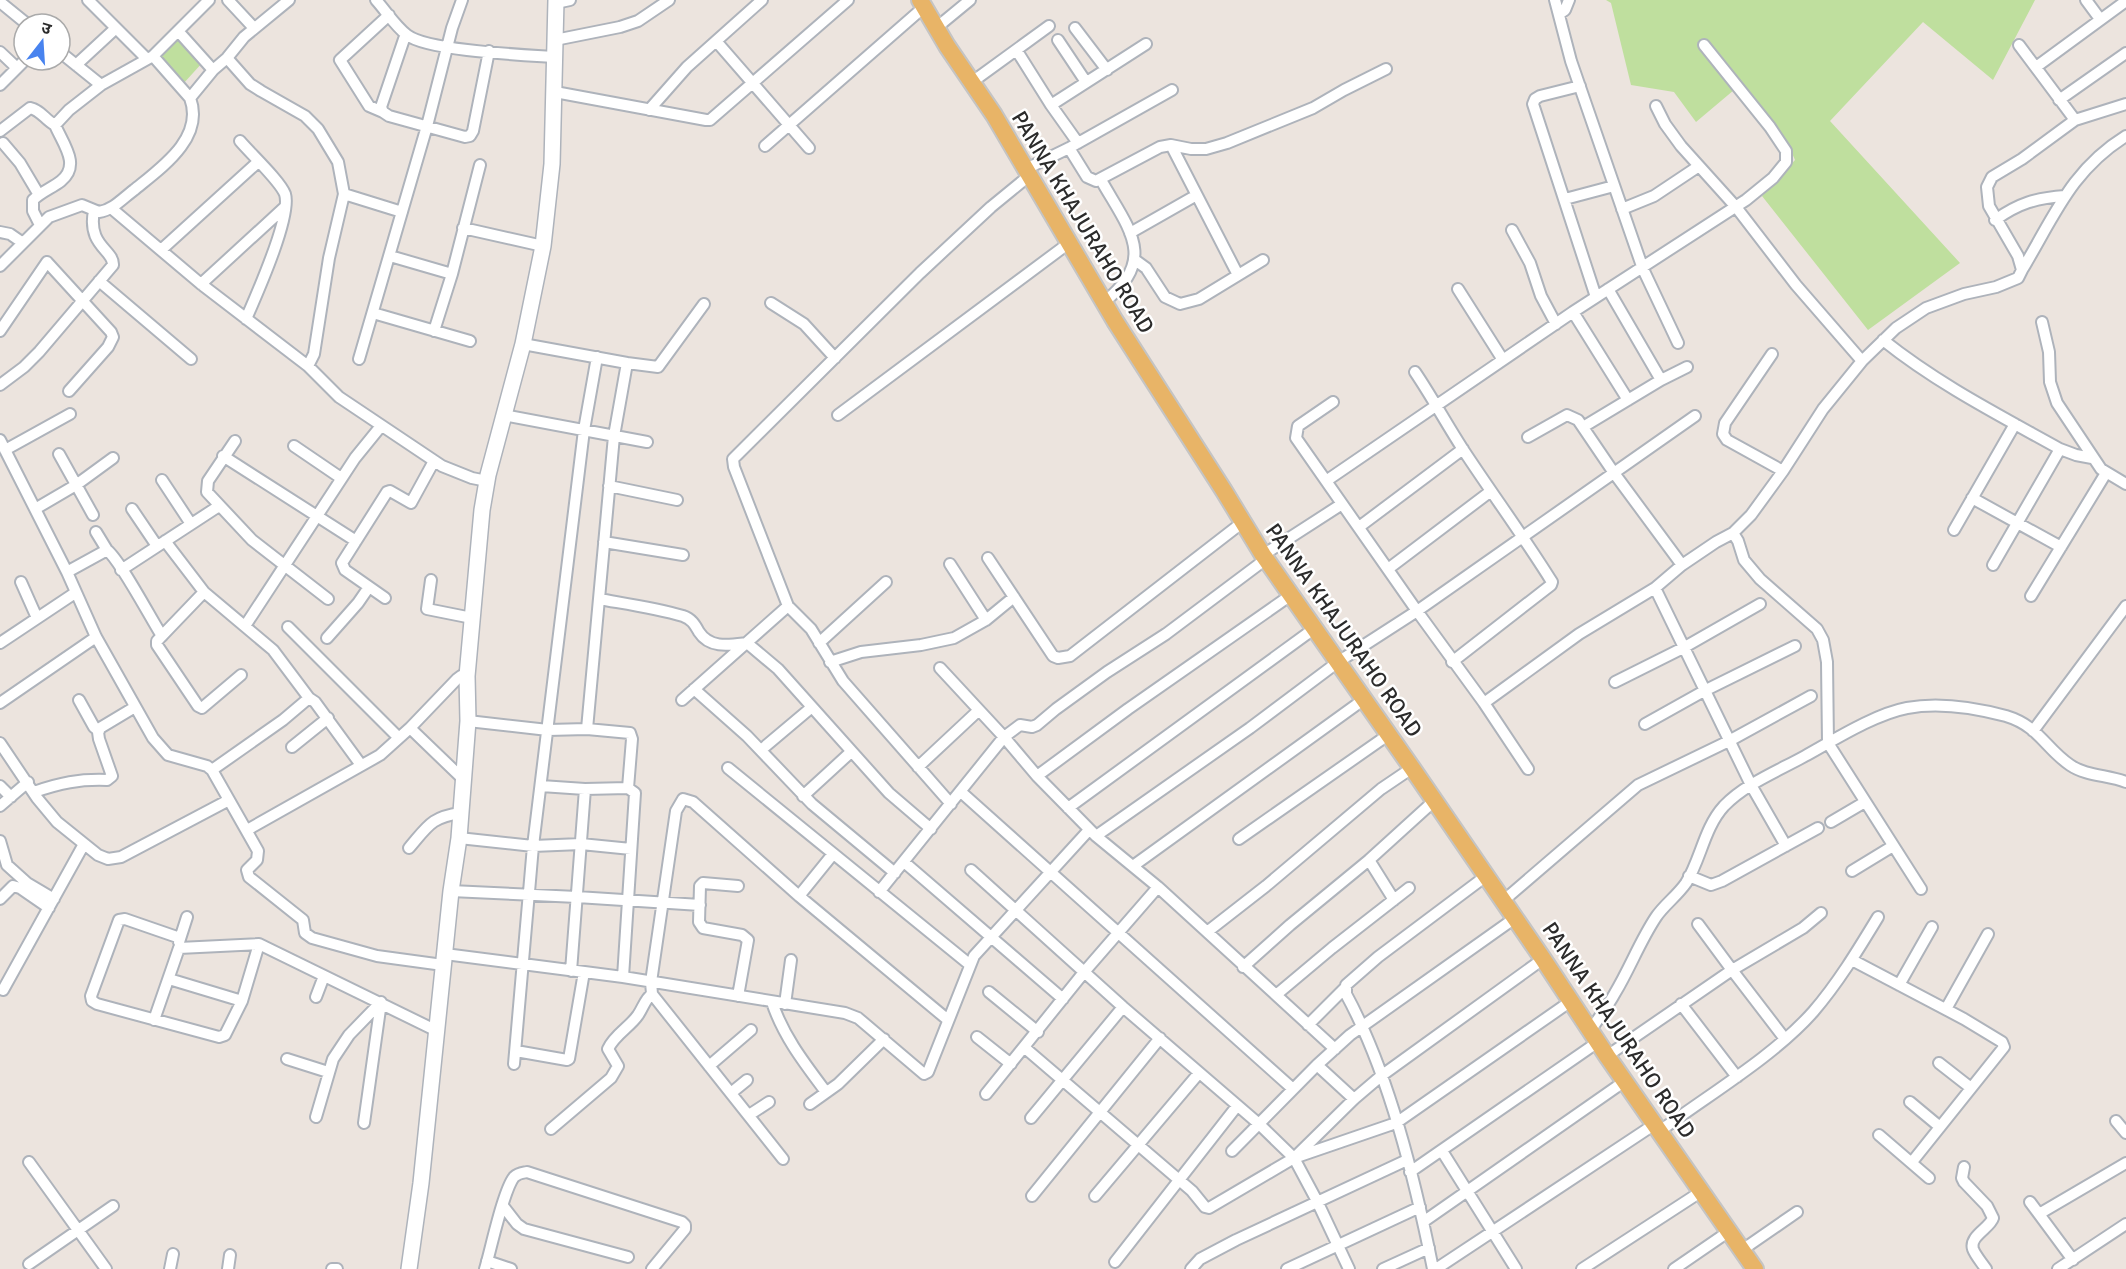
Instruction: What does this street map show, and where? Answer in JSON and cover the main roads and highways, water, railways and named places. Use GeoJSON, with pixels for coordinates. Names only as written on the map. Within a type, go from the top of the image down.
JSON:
{"type":"FeatureCollection","features":[{"type":"Feature","properties":{"kind":"main road"},"geometry":{"type":"LineString","coordinates":[[409,1269],[421,1182],[451,891],[459,838],[468,721],[466,676],[487,481],[523,344],[543,246],[552,164],[554,57],[560,1]]}},
{"type":"Feature","properties":{"kind":"main road","name":"PANNA KHAJURAHO ROAD"},"geometry":{"type":"LineString","coordinates":[[922,4],[1028,172],[1146,371],[1264,557],[1412,768],[1543,958],[1598,1043],[1755,1269]]}}]}
